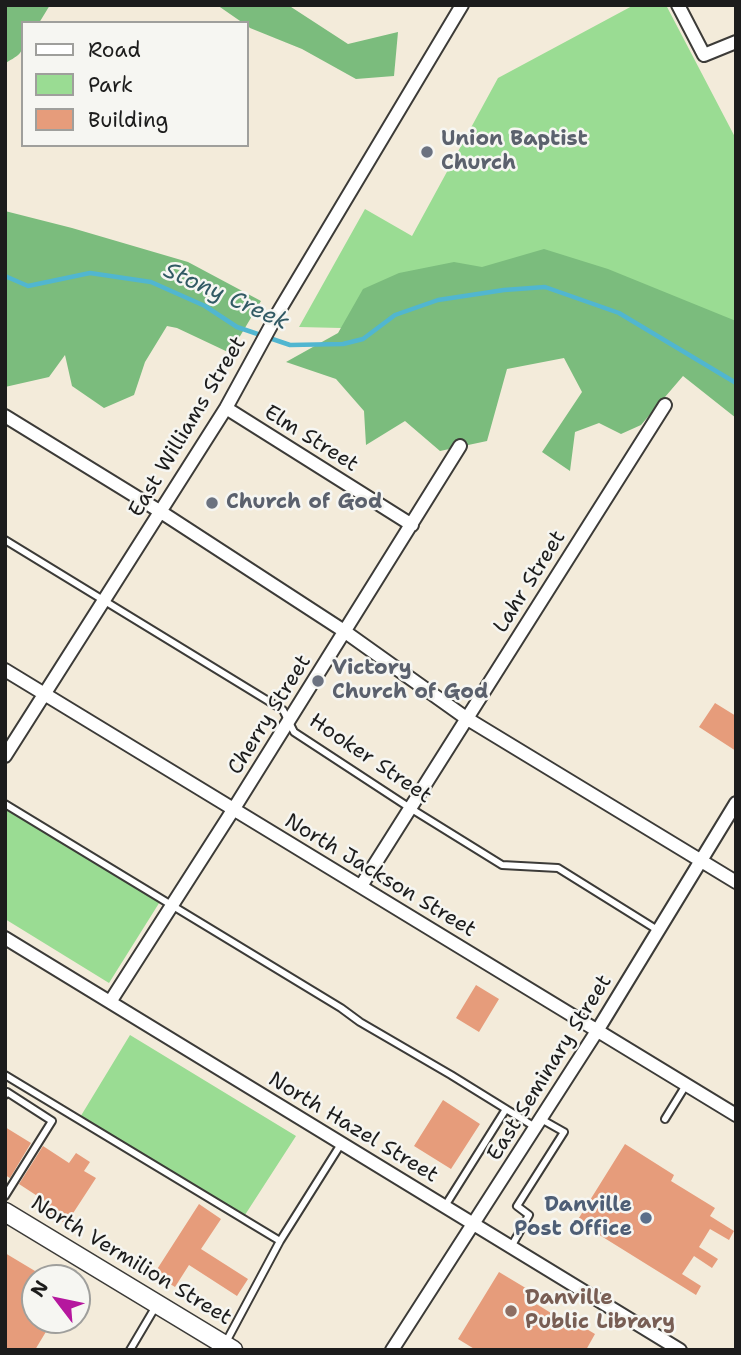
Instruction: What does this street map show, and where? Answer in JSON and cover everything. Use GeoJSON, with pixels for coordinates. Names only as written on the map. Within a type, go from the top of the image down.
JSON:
{"type":"FeatureCollection","features":[{"type":"Feature","properties":{"kind":"main road","name":"North Vermilion Street"},"geometry":{"type":"LineString","coordinates":[[5,1212],[229,1347]]}},
{"type":"Feature","properties":{"kind":"street","name":"East Williams Street"},"geometry":{"type":"LineString","coordinates":[[5,756],[226,408],[279,312],[462,5]]}},
{"type":"Feature","properties":{"kind":"street"},"geometry":{"type":"LineString","coordinates":[[678,5],[704,55],[736,42]]}},
{"type":"Feature","properties":{"kind":"street","name":"Lahr Street"},"geometry":{"type":"LineString","coordinates":[[361,886],[665,405]]}},
{"type":"Feature","properties":{"kind":"street","name":"Elm Street"},"geometry":{"type":"LineString","coordinates":[[226,408],[412,525]]}},
{"type":"Feature","properties":{"kind":"street"},"geometry":{"type":"LineString","coordinates":[[5,416],[161,512],[344,631],[466,718],[736,882]]}},
{"type":"Feature","properties":{"kind":"street","name":"Cherry Street"},"geometry":{"type":"LineString","coordinates":[[110,1002],[460,446]]}},
{"type":"Feature","properties":{"kind":"street","name":"North Jackson Street"},"geometry":{"type":"LineString","coordinates":[[5,670],[736,1115]]}},
{"type":"Feature","properties":{"kind":"street","name":"East Seminary Street"},"geometry":{"type":"LineString","coordinates":[[393,1350],[597,1031],[736,803]]}},
{"type":"Feature","properties":{"kind":"street","name":"North Hazel Street"},"geometry":{"type":"LineString","coordinates":[[5,938],[680,1350]]}},
{"type":"Feature","properties":{"kind":"lane","name":"Hooker Street"},"geometry":{"type":"LineString","coordinates":[[5,540],[283,710],[294,732],[502,866],[558,868],[659,932]]}},
{"type":"Feature","properties":{"kind":"lane"},"geometry":{"type":"LineString","coordinates":[[5,804],[506,1109],[564,1132],[517,1206],[529,1215],[510,1247]]}},
{"type":"Feature","properties":{"kind":"lane"},"geometry":{"type":"LineString","coordinates":[[5,1075],[280,1241]]}},
{"type":"Feature","properties":{"kind":"lane"},"geometry":{"type":"LineString","coordinates":[[665,1119],[686,1085]]}},
{"type":"Feature","properties":{"kind":"lane"},"geometry":{"type":"LineString","coordinates":[[5,1095],[7,1092],[52,1121],[5,1196]]}},
{"type":"Feature","properties":{"kind":"lane"},"geometry":{"type":"LineString","coordinates":[[445,1206],[506,1109]]}},
{"type":"Feature","properties":{"kind":"lane"},"geometry":{"type":"LineString","coordinates":[[229,1347],[280,1241],[341,1144]]}},
{"type":"Feature","properties":{"kind":"lane"},"geometry":{"type":"LineString","coordinates":[[130,1350],[157,1304]]}},
{"type":"Feature","properties":{"kind":"green space"},"geometry":{"type":"Polygon","coordinates":[[[5,5],[50,5],[40,21],[21,21],[21,51],[5,64],[5,5]]]}},
{"type":"Feature","properties":{"kind":"green space"},"geometry":{"type":"Polygon","coordinates":[[[217,5],[288,5],[348,44],[398,32],[394,76],[356,79],[302,49],[250,28],[248,21],[240,21],[217,5]]]}},
{"type":"Feature","properties":{"kind":"green space"},"geometry":{"type":"Polygon","coordinates":[[[634,5],[666,5],[736,139],[736,369],[341,328],[299,327],[365,209],[412,236],[498,78],[634,5]]]}},
{"type":"Feature","properties":{"kind":"green space"},"geometry":{"type":"Polygon","coordinates":[[[5,211],[188,262],[261,301],[230,353],[177,328],[167,326],[145,362],[134,395],[104,408],[72,386],[65,355],[49,377],[5,387],[5,211]]]}},
{"type":"Feature","properties":{"kind":"green space"},"geometry":{"type":"Polygon","coordinates":[[[544,249],[608,269],[736,321],[736,418],[683,376],[641,425],[621,434],[599,423],[575,432],[570,471],[542,452],[582,392],[564,358],[507,369],[487,441],[440,451],[405,421],[366,445],[364,411],[336,379],[286,362],[338,333],[363,289],[399,273],[454,262],[482,267],[544,249]]]}},
{"type":"Feature","properties":{"kind":"green space"},"geometry":{"type":"Polygon","coordinates":[[[5,804],[161,900],[109,983],[5,919],[5,804]]]}},
{"type":"Feature","properties":{"kind":"green space"},"geometry":{"type":"Polygon","coordinates":[[[130,1035],[296,1136],[243,1218],[79,1119],[130,1035]]]}},
{"type":"Feature","properties":{"kind":"building"},"geometry":{"type":"Polygon","coordinates":[[[715,703],[736,716],[736,751],[699,727],[715,703]]]}},
{"type":"Feature","properties":{"kind":"building"},"geometry":{"type":"Polygon","coordinates":[[[476,985],[499,999],[479,1032],[456,1018],[476,985]]]}},
{"type":"Feature","properties":{"kind":"building"},"geometry":{"type":"Polygon","coordinates":[[[443,1100],[480,1124],[451,1169],[414,1146],[443,1100]]]}},
{"type":"Feature","properties":{"kind":"building"},"geometry":{"type":"Polygon","coordinates":[[[5,1127],[31,1143],[10,1178],[5,1175],[5,1127]]]}},
{"type":"Feature","properties":{"kind":"building","name":"Danville Post Office"},"geometry":{"type":"Polygon","coordinates":[[[625,1144],[674,1175],[671,1181],[715,1208],[710,1216],[734,1231],[729,1240],[710,1229],[699,1247],[718,1259],[712,1268],[694,1256],[682,1274],[701,1286],[696,1295],[577,1221],[625,1144]]]}},
{"type":"Feature","properties":{"kind":"building"},"geometry":{"type":"Polygon","coordinates":[[[43,1146],[69,1163],[76,1153],[90,1162],[84,1171],[96,1178],[66,1224],[40,1207],[45,1201],[19,1184],[43,1146]]]}},
{"type":"Feature","properties":{"kind":"building"},"geometry":{"type":"Polygon","coordinates":[[[199,1204],[221,1219],[201,1249],[248,1279],[237,1296],[189,1265],[175,1287],[154,1274],[199,1204]]]}},
{"type":"Feature","properties":{"kind":"building"},"geometry":{"type":"Polygon","coordinates":[[[5,1253],[23,1264],[21,1264],[21,1334],[45,1334],[35,1350],[5,1350],[5,1253]]]}},
{"type":"Feature","properties":{"kind":"building","name":"Danville Public Library"},"geometry":{"type":"Polygon","coordinates":[[[499,1272],[529,1290],[525,1297],[577,1329],[580,1325],[595,1334],[586,1350],[476,1350],[458,1339],[499,1272]]]}},
{"type":"Feature","properties":{"kind":"waterway","name":"Stony Creek"},"geometry":{"type":"LineString","coordinates":[[5,276],[28,286],[90,273],[151,282],[205,306],[237,327],[290,345],[343,344],[363,339],[395,315],[438,300],[545,287],[619,313],[736,383]]}},
{"type":"Feature","properties":{"kind":"place","name":"Union Baptist Church"},"geometry":{"type":"Point","coordinates":[427,152]}},
{"type":"Feature","properties":{"kind":"place","name":"Church of God"},"geometry":{"type":"Point","coordinates":[212,503]}},
{"type":"Feature","properties":{"kind":"place","name":"Victory Church of God"},"geometry":{"type":"Point","coordinates":[318,681]}},
{"type":"Feature","properties":{"kind":"place","name":"Danville Post Office"},"geometry":{"type":"Point","coordinates":[646,1218]}},
{"type":"Feature","properties":{"kind":"place","name":"Danville Public Library"},"geometry":{"type":"Point","coordinates":[511,1311]}}]}
